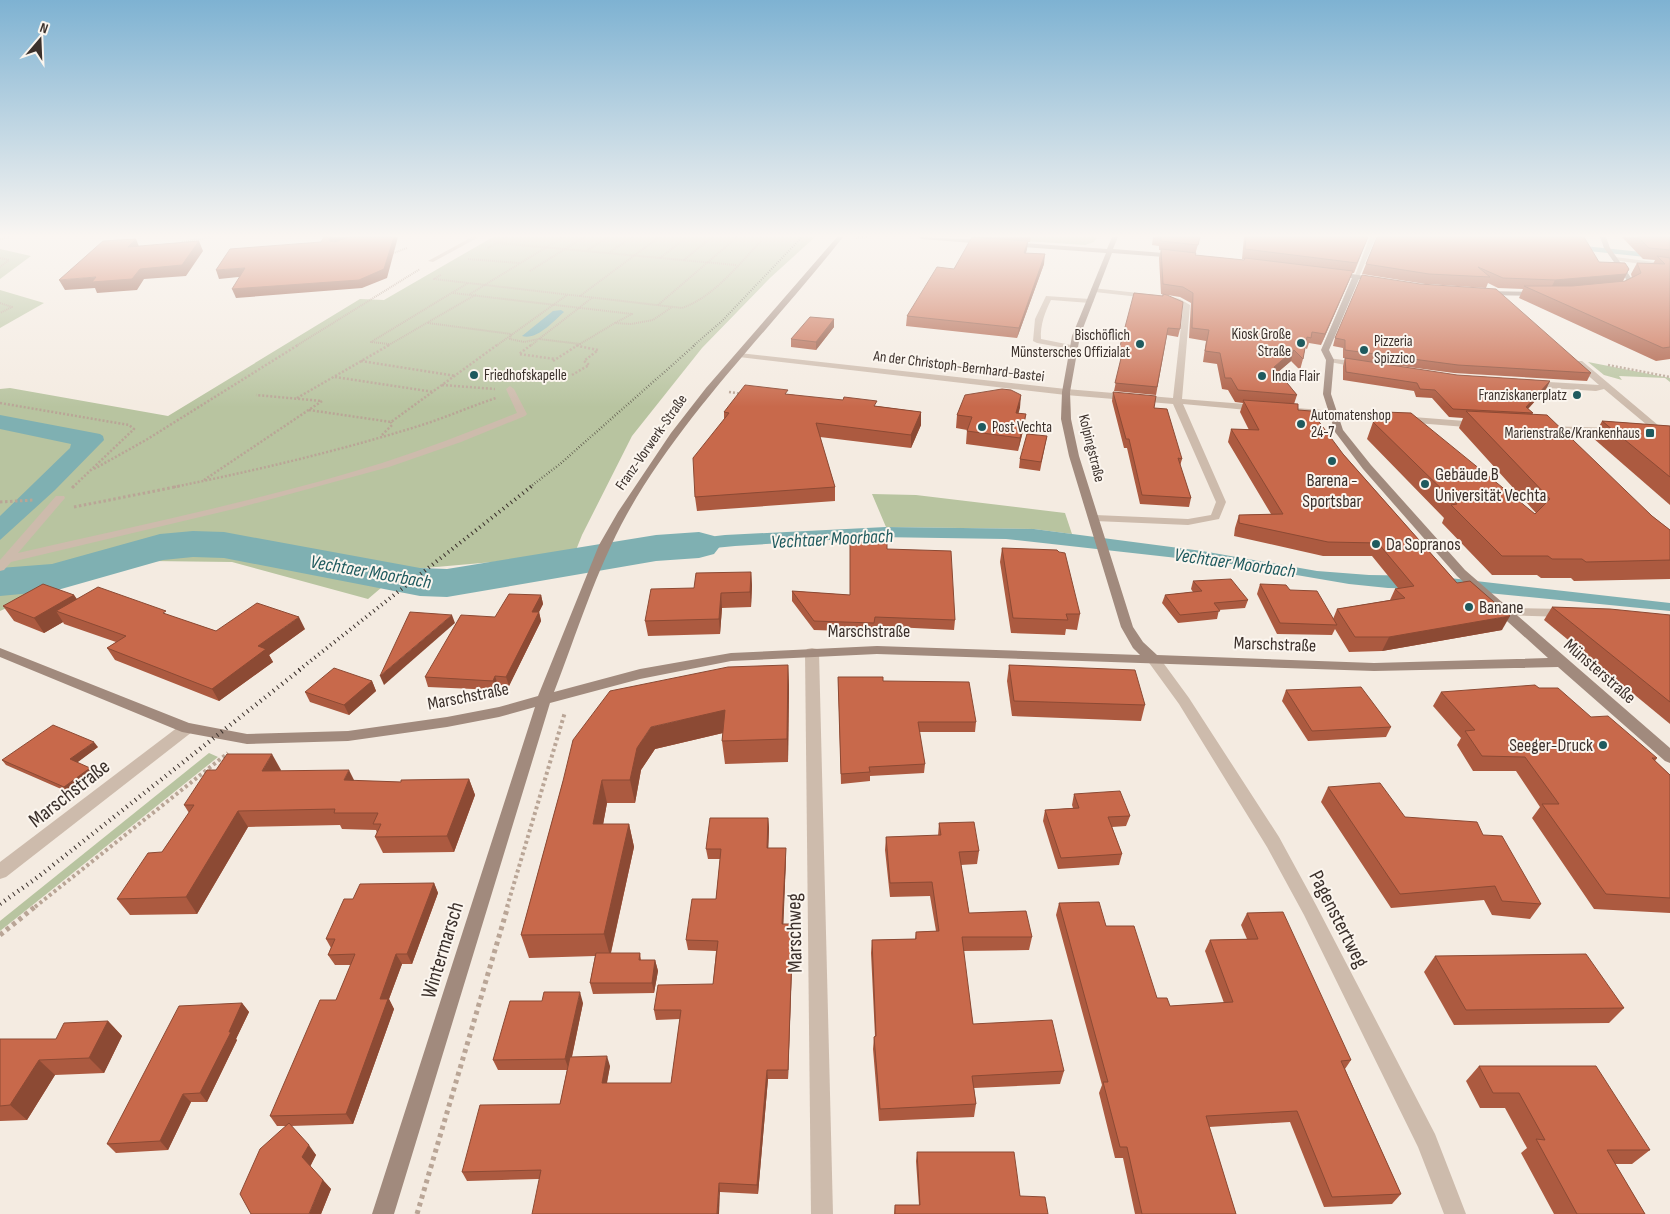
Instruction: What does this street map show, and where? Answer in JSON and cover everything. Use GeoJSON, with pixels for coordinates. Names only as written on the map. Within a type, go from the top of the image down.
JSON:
{"type":"FeatureCollection","features":[{"type":"Feature","properties":{"kind":"street","name":"Franz-Vorwerk-Straße"},"geometry":{"type":"LineString","coordinates":[[544,700],[605,545],[652,465],[709,390],[792,294]]}},
{"type":"Feature","properties":{"kind":"street","name":"Kolpingstraße"},"geometry":{"type":"LineString","coordinates":[[1093,294],[1073,348],[1066,392],[1066,419],[1074,456],[1097,523],[1127,627],[1138,645],[1154,660]]}},
{"type":"Feature","properties":{"kind":"street"},"geometry":{"type":"LineString","coordinates":[[1097,523],[1188,522],[1215,517],[1221,502],[1177,402],[1187,307],[1177,301],[1166,298],[1127,294]]}},
{"type":"Feature","properties":{"kind":"street","name":"Münsterstraße"},"geometry":{"type":"LineString","coordinates":[[1349,294],[1325,350],[1330,360],[1327,394],[1338,430],[1433,544],[1461,573],[1508,612],[1561,662],[1670,757]]}},
{"type":"Feature","properties":{"kind":"street"},"geometry":{"type":"LineString","coordinates":[[1496,294],[1541,294]]}},
{"type":"Feature","properties":{"kind":"street"},"geometry":{"type":"LineString","coordinates":[[1496,294],[1504,300]]}},
{"type":"Feature","properties":{"kind":"street"},"geometry":{"type":"LineString","coordinates":[[1073,348],[1037,341],[1036,336],[1046,296],[1090,301]]}},
{"type":"Feature","properties":{"kind":"street","name":"An der Christoph-Bernhard-Bastei"},"geometry":{"type":"LineString","coordinates":[[739,355],[1066,392],[1265,409]]}},
{"type":"Feature","properties":{"kind":"street"},"geometry":{"type":"LineString","coordinates":[[1573,358],[1604,386],[1666,434]]}},
{"type":"Feature","properties":{"kind":"street"},"geometry":{"type":"LineString","coordinates":[[1330,360],[1374,367]]}},
{"type":"Feature","properties":{"kind":"street"},"geometry":{"type":"LineString","coordinates":[[1521,384],[1596,388],[1604,386]]}},
{"type":"Feature","properties":{"kind":"street"},"geometry":{"type":"LineString","coordinates":[[4,563],[234,506],[394,462],[518,417],[522,414],[511,390]]}},
{"type":"Feature","properties":{"kind":"street"},"geometry":{"type":"LineString","coordinates":[[1284,410],[1490,426]]}},
{"type":"Feature","properties":{"kind":"street"},"geometry":{"type":"LineString","coordinates":[[1537,428],[1622,432]]}},
{"type":"Feature","properties":{"kind":"street"},"geometry":{"type":"LineString","coordinates":[[1650,433],[1666,434]]}},
{"type":"Feature","properties":{"kind":"street"},"geometry":{"type":"LineString","coordinates":[[4,563],[49,511],[55,498]]}},
{"type":"Feature","properties":{"kind":"street"},"geometry":{"type":"LineString","coordinates":[[1508,612],[1576,614]]}},
{"type":"Feature","properties":{"kind":"street","name":"Marschstraße"},"geometry":{"type":"LineString","coordinates":[[0,652],[188,728],[247,739],[348,736],[446,722],[544,700],[640,674],[731,657],[812,652],[877,650],[1374,667],[1561,662]]}},
{"type":"Feature","properties":{"kind":"street","name":"Marschweg"},"geometry":{"type":"LineString","coordinates":[[812,652],[822,1214]]}},
{"type":"Feature","properties":{"kind":"street","name":"Pagenstertweg"},"geometry":{"type":"LineString","coordinates":[[1154,660],[1184,701],[1268,834],[1310,910],[1426,1142],[1455,1214]]}},
{"type":"Feature","properties":{"kind":"street","name":"Wintermarsch"},"geometry":{"type":"LineString","coordinates":[[383,1214],[544,700]]}},
{"type":"Feature","properties":{"kind":"street","name":"Marschstraße"},"geometry":{"type":"LineString","coordinates":[[0,872],[188,728]]}},
{"type":"Feature","properties":{"kind":"path"},"geometry":{"type":"LineString","coordinates":[[0,502],[55,498],[94,469],[155,435],[379,294]]}},
{"type":"Feature","properties":{"kind":"path"},"geometry":{"type":"LineString","coordinates":[[389,344],[370,342],[449,294]]}},
{"type":"Feature","properties":{"kind":"path"},"geometry":{"type":"LineString","coordinates":[[469,294],[477,294],[579,307],[632,314],[554,360],[519,354],[540,339],[579,307],[593,297]]}},
{"type":"Feature","properties":{"kind":"path"},"geometry":{"type":"LineString","coordinates":[[296,399],[477,294]]}},
{"type":"Feature","properties":{"kind":"path"},"geometry":{"type":"LineString","coordinates":[[309,410],[391,422],[568,294],[672,307],[690,307],[707,294]]}},
{"type":"Feature","properties":{"kind":"path"},"geometry":{"type":"LineString","coordinates":[[658,305],[671,294]]}},
{"type":"Feature","properties":{"kind":"path"},"geometry":{"type":"LineString","coordinates":[[0,303],[12,307],[0,313]]}},
{"type":"Feature","properties":{"kind":"path"},"geometry":{"type":"LineString","coordinates":[[615,324],[631,324],[653,320],[672,307]]}},
{"type":"Feature","properties":{"kind":"path"},"geometry":{"type":"LineString","coordinates":[[428,323],[511,334]]}},
{"type":"Feature","properties":{"kind":"path"},"geometry":{"type":"LineString","coordinates":[[511,334],[510,339],[516,341],[540,339],[580,344]]}},
{"type":"Feature","properties":{"kind":"path"},"geometry":{"type":"LineString","coordinates":[[572,375],[589,365],[584,361],[598,350],[577,346]]}},
{"type":"Feature","properties":{"kind":"path"},"geometry":{"type":"LineString","coordinates":[[1573,358],[1670,376]]}},
{"type":"Feature","properties":{"kind":"path"},"geometry":{"type":"LineString","coordinates":[[360,361],[456,376]]}},
{"type":"Feature","properties":{"kind":"path"},"geometry":{"type":"LineString","coordinates":[[334,376],[434,392]]}},
{"type":"Feature","properties":{"kind":"path"},"geometry":{"type":"LineString","coordinates":[[442,385],[476,389],[511,390]]}},
{"type":"Feature","properties":{"kind":"path"},"geometry":{"type":"LineString","coordinates":[[49,511],[202,482],[336,450],[426,424],[511,390]]}},
{"type":"Feature","properties":{"kind":"path"},"geometry":{"type":"LineString","coordinates":[[709,390],[744,394]]}},
{"type":"Feature","properties":{"kind":"path"},"geometry":{"type":"LineString","coordinates":[[202,482],[322,401],[256,395]]}},
{"type":"Feature","properties":{"kind":"path"},"geometry":{"type":"LineString","coordinates":[[0,403],[129,424],[134,429],[94,469]]}},
{"type":"Feature","properties":{"kind":"path"},"geometry":{"type":"LineString","coordinates":[[381,436],[392,425],[391,422]]}},
{"type":"Feature","properties":{"kind":"path"},"geometry":{"type":"LineString","coordinates":[[418,1214],[554,748],[572,693]]}},
{"type":"Feature","properties":{"kind":"path"},"geometry":{"type":"LineString","coordinates":[[0,935],[247,739]]}},
{"type":"Feature","properties":{"kind":"green space"},"geometry":{"type":"Polygon","coordinates":[[[0,294],[12,294],[44,303],[0,328],[0,294]]]}},
{"type":"Feature","properties":{"kind":"green space"},"geometry":{"type":"Polygon","coordinates":[[[395,294],[755,294],[702,348],[632,436],[582,535],[574,555],[402,570],[368,599],[232,562],[150,561],[35,595],[0,611],[0,389],[10,388],[168,416],[360,299],[384,300],[395,294]]]}},
{"type":"Feature","properties":{"kind":"green space"},"geometry":{"type":"Polygon","coordinates":[[[1588,362],[1670,378],[1670,382],[1665,378],[1619,376],[1622,380],[1604,375],[1588,362]]]}},
{"type":"Feature","properties":{"kind":"green space"},"geometry":{"type":"Polygon","coordinates":[[[872,494],[916,495],[1065,513],[1072,534],[1034,529],[886,527],[872,494]]]}},
{"type":"Feature","properties":{"kind":"green space"},"geometry":{"type":"Polygon","coordinates":[[[209,753],[218,757],[0,931],[0,921],[209,753]]]}},
{"type":"Feature","properties":{"kind":"water"},"geometry":{"type":"Polygon","coordinates":[[[561,310],[564,312],[539,333],[533,336],[522,336],[553,311],[561,310]]]}},
{"type":"Feature","properties":{"kind":"water"},"geometry":{"type":"Polygon","coordinates":[[[0,415],[100,434],[104,440],[55,490],[0,540],[0,516],[70,448],[71,444],[0,429],[0,415]]]}},
{"type":"Feature","properties":{"kind":"water"},"geometry":{"type":"Polygon","coordinates":[[[886,527],[1034,529],[1202,551],[1317,571],[1369,575],[1432,576],[1670,603],[1670,611],[1447,589],[1388,588],[1349,584],[1231,564],[1006,539],[877,537],[735,546],[632,556],[637,545],[725,535],[886,527]]]}},
{"type":"Feature","properties":{"kind":"building"},"geometry":{"type":"Polygon","coordinates":[[[921,294],[1031,294],[1019,328],[907,316],[921,294]]]}},
{"type":"Feature","properties":{"kind":"building"},"geometry":{"type":"Polygon","coordinates":[[[1134,294],[1163,296],[1163,294],[1183,302],[1180,329],[1168,328],[1157,387],[1115,383],[1123,350],[1119,350],[1134,294]]]}},
{"type":"Feature","properties":{"kind":"building"},"geometry":{"type":"Polygon","coordinates":[[[1193,294],[1343,294],[1325,334],[1312,332],[1311,338],[1307,337],[1303,359],[1294,350],[1274,367],[1297,395],[1238,390],[1231,378],[1225,378],[1220,353],[1205,351],[1209,330],[1192,328],[1193,294]]]}},
{"type":"Feature","properties":{"kind":"building"},"geometry":{"type":"Polygon","coordinates":[[[1354,294],[1501,294],[1591,373],[1458,365],[1345,350],[1345,340],[1335,338],[1354,294]]]}},
{"type":"Feature","properties":{"kind":"building"},"geometry":{"type":"Polygon","coordinates":[[[1541,294],[1670,294],[1670,347],[1663,348],[1541,294]]]}},
{"type":"Feature","properties":{"kind":"building"},"geometry":{"type":"Polygon","coordinates":[[[810,317],[834,319],[816,342],[791,339],[810,317]]]}},
{"type":"Feature","properties":{"kind":"building"},"geometry":{"type":"Polygon","coordinates":[[[1345,358],[1457,375],[1550,381],[1526,407],[1533,413],[1453,409],[1435,390],[1420,389],[1417,383],[1346,372],[1345,358]]]}},
{"type":"Feature","properties":{"kind":"building"},"geometry":{"type":"Polygon","coordinates":[[[745,385],[788,390],[785,394],[843,400],[844,397],[877,401],[874,406],[921,412],[911,435],[816,423],[835,487],[695,497],[693,458],[729,413],[724,412],[745,385]]]}},
{"type":"Feature","properties":{"kind":"building"},"geometry":{"type":"Polygon","coordinates":[[[1002,389],[1011,390],[1021,395],[1016,413],[1026,414],[1020,438],[967,431],[972,417],[957,415],[965,395],[1002,389]]]}},
{"type":"Feature","properties":{"kind":"building"},"geometry":{"type":"Polygon","coordinates":[[[1113,392],[1156,396],[1154,408],[1167,409],[1182,459],[1178,458],[1191,498],[1142,495],[1129,439],[1126,439],[1113,392]]]}},
{"type":"Feature","properties":{"kind":"building"},"geometry":{"type":"Polygon","coordinates":[[[1243,400],[1298,404],[1298,410],[1311,411],[1343,454],[1457,583],[1470,581],[1510,616],[1389,637],[1355,637],[1337,609],[1405,598],[1395,589],[1414,586],[1378,543],[1328,542],[1239,523],[1239,515],[1283,514],[1231,429],[1259,430],[1243,400]]]}},
{"type":"Feature","properties":{"kind":"building"},"geometry":{"type":"Polygon","coordinates":[[[1466,411],[1547,415],[1652,516],[1670,530],[1670,560],[1586,562],[1582,559],[1552,559],[1548,556],[1502,556],[1451,505],[1457,504],[1373,422],[1384,412],[1411,413],[1535,514],[1550,499],[1466,411]]]}},
{"type":"Feature","properties":{"kind":"building"},"geometry":{"type":"Polygon","coordinates":[[[1602,421],[1670,426],[1670,477],[1602,421]]]}},
{"type":"Feature","properties":{"kind":"building"},"geometry":{"type":"Polygon","coordinates":[[[1027,434],[1047,436],[1041,462],[1020,459],[1027,434]]]}},
{"type":"Feature","properties":{"kind":"building"},"geometry":{"type":"Polygon","coordinates":[[[850,542],[887,543],[887,549],[951,551],[955,620],[875,617],[874,623],[814,621],[792,591],[850,595],[850,542]]]}},
{"type":"Feature","properties":{"kind":"building"},"geometry":{"type":"Polygon","coordinates":[[[1002,548],[1057,550],[1065,553],[1080,614],[1066,614],[1068,620],[1013,618],[1002,548]]]}},
{"type":"Feature","properties":{"kind":"building"},"geometry":{"type":"Polygon","coordinates":[[[751,572],[750,592],[721,593],[719,619],[645,621],[651,589],[694,588],[696,573],[751,572]]]}},
{"type":"Feature","properties":{"kind":"building"},"geometry":{"type":"Polygon","coordinates":[[[1231,579],[1248,600],[1214,603],[1220,611],[1180,615],[1165,595],[1202,591],[1193,581],[1231,579]]]}},
{"type":"Feature","properties":{"kind":"building"},"geometry":{"type":"Polygon","coordinates":[[[43,584],[74,595],[34,618],[3,606],[43,584]]]}},
{"type":"Feature","properties":{"kind":"building"},"geometry":{"type":"Polygon","coordinates":[[[1260,584],[1286,585],[1290,590],[1317,591],[1337,625],[1280,623],[1260,584]]]}},
{"type":"Feature","properties":{"kind":"building"},"geometry":{"type":"Polygon","coordinates":[[[98,587],[166,611],[163,613],[216,631],[257,603],[299,617],[258,646],[266,649],[212,689],[107,648],[126,636],[56,611],[98,587]]]}},
{"type":"Feature","properties":{"kind":"building"},"geometry":{"type":"Polygon","coordinates":[[[509,594],[541,595],[532,612],[539,612],[506,677],[495,676],[493,681],[425,677],[461,615],[495,617],[509,594]]]}},
{"type":"Feature","properties":{"kind":"building"},"geometry":{"type":"Polygon","coordinates":[[[1552,607],[1610,609],[1670,615],[1670,702],[1552,607]]]}},
{"type":"Feature","properties":{"kind":"building"},"geometry":{"type":"Polygon","coordinates":[[[410,612],[452,615],[380,676],[410,612]]]}},
{"type":"Feature","properties":{"kind":"building"},"geometry":{"type":"Polygon","coordinates":[[[788,665],[787,739],[722,741],[725,710],[651,727],[637,748],[630,780],[602,780],[593,824],[629,824],[604,934],[521,935],[573,740],[610,691],[728,667],[788,665]]]}},
{"type":"Feature","properties":{"kind":"building"},"geometry":{"type":"Polygon","coordinates":[[[1009,665],[1135,670],[1145,705],[1014,701],[1009,665]]]}},
{"type":"Feature","properties":{"kind":"building"},"geometry":{"type":"Polygon","coordinates":[[[334,668],[372,681],[344,705],[305,692],[334,668]]]}},
{"type":"Feature","properties":{"kind":"building"},"geometry":{"type":"Polygon","coordinates":[[[838,677],[883,677],[883,681],[969,682],[976,722],[918,722],[925,764],[869,767],[870,772],[841,774],[838,677]]]}},
{"type":"Feature","properties":{"kind":"building"},"geometry":{"type":"Polygon","coordinates":[[[1535,685],[1539,688],[1558,688],[1591,717],[1608,716],[1657,758],[1652,758],[1670,775],[1670,898],[1606,894],[1542,804],[1559,804],[1525,757],[1482,756],[1465,731],[1475,730],[1441,692],[1535,685]]]}},
{"type":"Feature","properties":{"kind":"building"},"geometry":{"type":"Polygon","coordinates":[[[1361,687],[1391,727],[1312,731],[1286,690],[1361,687]]]}},
{"type":"Feature","properties":{"kind":"building"},"geometry":{"type":"Polygon","coordinates":[[[53,725],[94,742],[70,759],[90,768],[64,787],[2,760],[53,725]]]}},
{"type":"Feature","properties":{"kind":"building"},"geometry":{"type":"Polygon","coordinates":[[[227,754],[272,754],[262,771],[349,770],[344,780],[401,782],[401,780],[469,779],[447,836],[375,837],[381,824],[373,824],[378,813],[334,813],[335,809],[238,811],[186,897],[117,899],[148,853],[162,852],[194,805],[184,805],[207,770],[216,770],[227,754]]]}},
{"type":"Feature","properties":{"kind":"building"},"geometry":{"type":"Polygon","coordinates":[[[1380,783],[1405,817],[1477,822],[1483,835],[1502,836],[1541,904],[1502,901],[1495,886],[1400,894],[1328,787],[1380,783]]]}},
{"type":"Feature","properties":{"kind":"building"},"geometry":{"type":"Polygon","coordinates":[[[1120,791],[1130,816],[1108,817],[1122,854],[1061,858],[1045,810],[1079,808],[1074,794],[1120,791]]]}},
{"type":"Feature","properties":{"kind":"building"},"geometry":{"type":"Polygon","coordinates":[[[710,818],[768,818],[767,848],[786,848],[782,924],[793,924],[788,1070],[767,1070],[757,1185],[719,1183],[717,1214],[532,1214],[541,1170],[462,1172],[480,1105],[560,1104],[570,1057],[607,1056],[602,1083],[671,1083],[681,1010],[654,1010],[658,985],[713,984],[718,941],[686,940],[692,899],[716,899],[721,849],[706,849],[710,818]]]}},
{"type":"Feature","properties":{"kind":"building"},"geometry":{"type":"Polygon","coordinates":[[[974,822],[979,851],[959,852],[969,913],[1026,911],[1032,937],[962,937],[973,1024],[1052,1020],[1064,1071],[972,1076],[976,1104],[880,1109],[874,1037],[876,1036],[872,940],[916,939],[916,932],[939,931],[932,882],[890,883],[886,837],[941,835],[939,823],[974,822]]]}},
{"type":"Feature","properties":{"kind":"building"},"geometry":{"type":"Polygon","coordinates":[[[434,883],[407,954],[396,954],[380,999],[388,999],[346,1114],[270,1116],[320,1000],[336,1000],[355,954],[328,955],[335,939],[326,939],[344,899],[353,899],[360,884],[434,883]]]}},
{"type":"Feature","properties":{"kind":"building"},"geometry":{"type":"Polygon","coordinates":[[[1099,902],[1106,926],[1134,926],[1157,998],[1167,998],[1170,1006],[1233,1002],[1210,940],[1258,939],[1247,913],[1283,912],[1351,1060],[1341,1061],[1401,1194],[1332,1197],[1297,1111],[1206,1116],[1236,1214],[1142,1214],[1127,1147],[1120,1147],[1103,1082],[1108,1082],[1059,903],[1099,902]]]}},
{"type":"Feature","properties":{"kind":"building"},"geometry":{"type":"Polygon","coordinates":[[[596,953],[640,953],[639,960],[655,960],[652,983],[590,983],[596,953]]]}},
{"type":"Feature","properties":{"kind":"building"},"geometry":{"type":"Polygon","coordinates":[[[1586,954],[1624,1008],[1466,1010],[1435,956],[1586,954]]]}},
{"type":"Feature","properties":{"kind":"building"},"geometry":{"type":"Polygon","coordinates":[[[544,992],[580,992],[565,1059],[493,1060],[510,1001],[542,1001],[544,992]]]}},
{"type":"Feature","properties":{"kind":"building"},"geometry":{"type":"Polygon","coordinates":[[[242,1003],[229,1032],[231,1032],[200,1093],[183,1094],[160,1141],[107,1144],[179,1006],[242,1003]]]}},
{"type":"Feature","properties":{"kind":"building"},"geometry":{"type":"Polygon","coordinates":[[[108,1021],[89,1058],[39,1060],[10,1105],[0,1106],[0,1039],[56,1039],[64,1023],[108,1021]]]}},
{"type":"Feature","properties":{"kind":"building"},"geometry":{"type":"Polygon","coordinates":[[[1479,1066],[1596,1066],[1650,1150],[1607,1150],[1645,1214],[1577,1214],[1536,1139],[1545,1140],[1519,1093],[1493,1093],[1479,1066]]]}},
{"type":"Feature","properties":{"kind":"building"},"geometry":{"type":"Polygon","coordinates":[[[289,1123],[309,1145],[302,1157],[323,1180],[309,1214],[251,1214],[240,1194],[260,1149],[289,1123]]]}},
{"type":"Feature","properties":{"kind":"building"},"geometry":{"type":"Polygon","coordinates":[[[917,1152],[1014,1152],[1020,1196],[1045,1197],[1048,1214],[895,1214],[895,1205],[920,1205],[917,1152]]]}},
{"type":"Feature","properties":{"kind":"waterway","name":"Vechtaer Moorbach"},"geometry":{"type":"LineString","coordinates":[[0,582],[54,577],[160,547],[193,544],[224,545],[420,582],[447,583],[656,548],[699,545]]}},
{"type":"Feature","properties":{"kind":"railway"},"geometry":{"type":"LineString","coordinates":[[693,346],[722,321],[748,294]]}},
{"type":"Feature","properties":{"kind":"railway"},"geometry":{"type":"LineString","coordinates":[[530,487],[560,464],[695,345]]}},
{"type":"Feature","properties":{"kind":"railway"},"geometry":{"type":"LineString","coordinates":[[299,670],[532,486]]}},
{"type":"Feature","properties":{"kind":"railway"},"geometry":{"type":"LineString","coordinates":[[0,904],[38,877],[301,669]]}},
{"type":"Feature","properties":{"kind":"place","name":"Kiosk Große Straße"},"geometry":{"type":"Point","coordinates":[1301,343]}},
{"type":"Feature","properties":{"kind":"place","name":"Bischöflich Münstersches Offizialat"},"geometry":{"type":"Point","coordinates":[1140,344]}},
{"type":"Feature","properties":{"kind":"place","name":"Pizzeria Spizzico"},"geometry":{"type":"Point","coordinates":[1364,350]}},
{"type":"Feature","properties":{"kind":"place","name":"Friedhofskapelle"},"geometry":{"type":"Point","coordinates":[474,375]}},
{"type":"Feature","properties":{"kind":"place","name":"India Flair"},"geometry":{"type":"Point","coordinates":[1262,376]}},
{"type":"Feature","properties":{"kind":"place","name":"Franziskanerplatz"},"geometry":{"type":"Point","coordinates":[1577,395]}},
{"type":"Feature","properties":{"kind":"place","name":"Automatenshop 24-7"},"geometry":{"type":"Point","coordinates":[1301,424]}},
{"type":"Feature","properties":{"kind":"place","name":"Post Vechta"},"geometry":{"type":"Point","coordinates":[982,427]}},
{"type":"Feature","properties":{"kind":"place","name":"Marienstraße/Krankenhaus"},"geometry":{"type":"Point","coordinates":[1650,433]}},
{"type":"Feature","properties":{"kind":"place","name":"Barena - Sportsbar"},"geometry":{"type":"Point","coordinates":[1332,461]}},
{"type":"Feature","properties":{"kind":"place","name":"Gebäude B Universität Vechta"},"geometry":{"type":"Point","coordinates":[1425,484]}},
{"type":"Feature","properties":{"kind":"place","name":"Da Sopranos"},"geometry":{"type":"Point","coordinates":[1376,544]}},
{"type":"Feature","properties":{"kind":"place","name":"Banane"},"geometry":{"type":"Point","coordinates":[1469,607]}},
{"type":"Feature","properties":{"kind":"place","name":"Seeger-Druck"},"geometry":{"type":"Point","coordinates":[1603,745]}}]}
